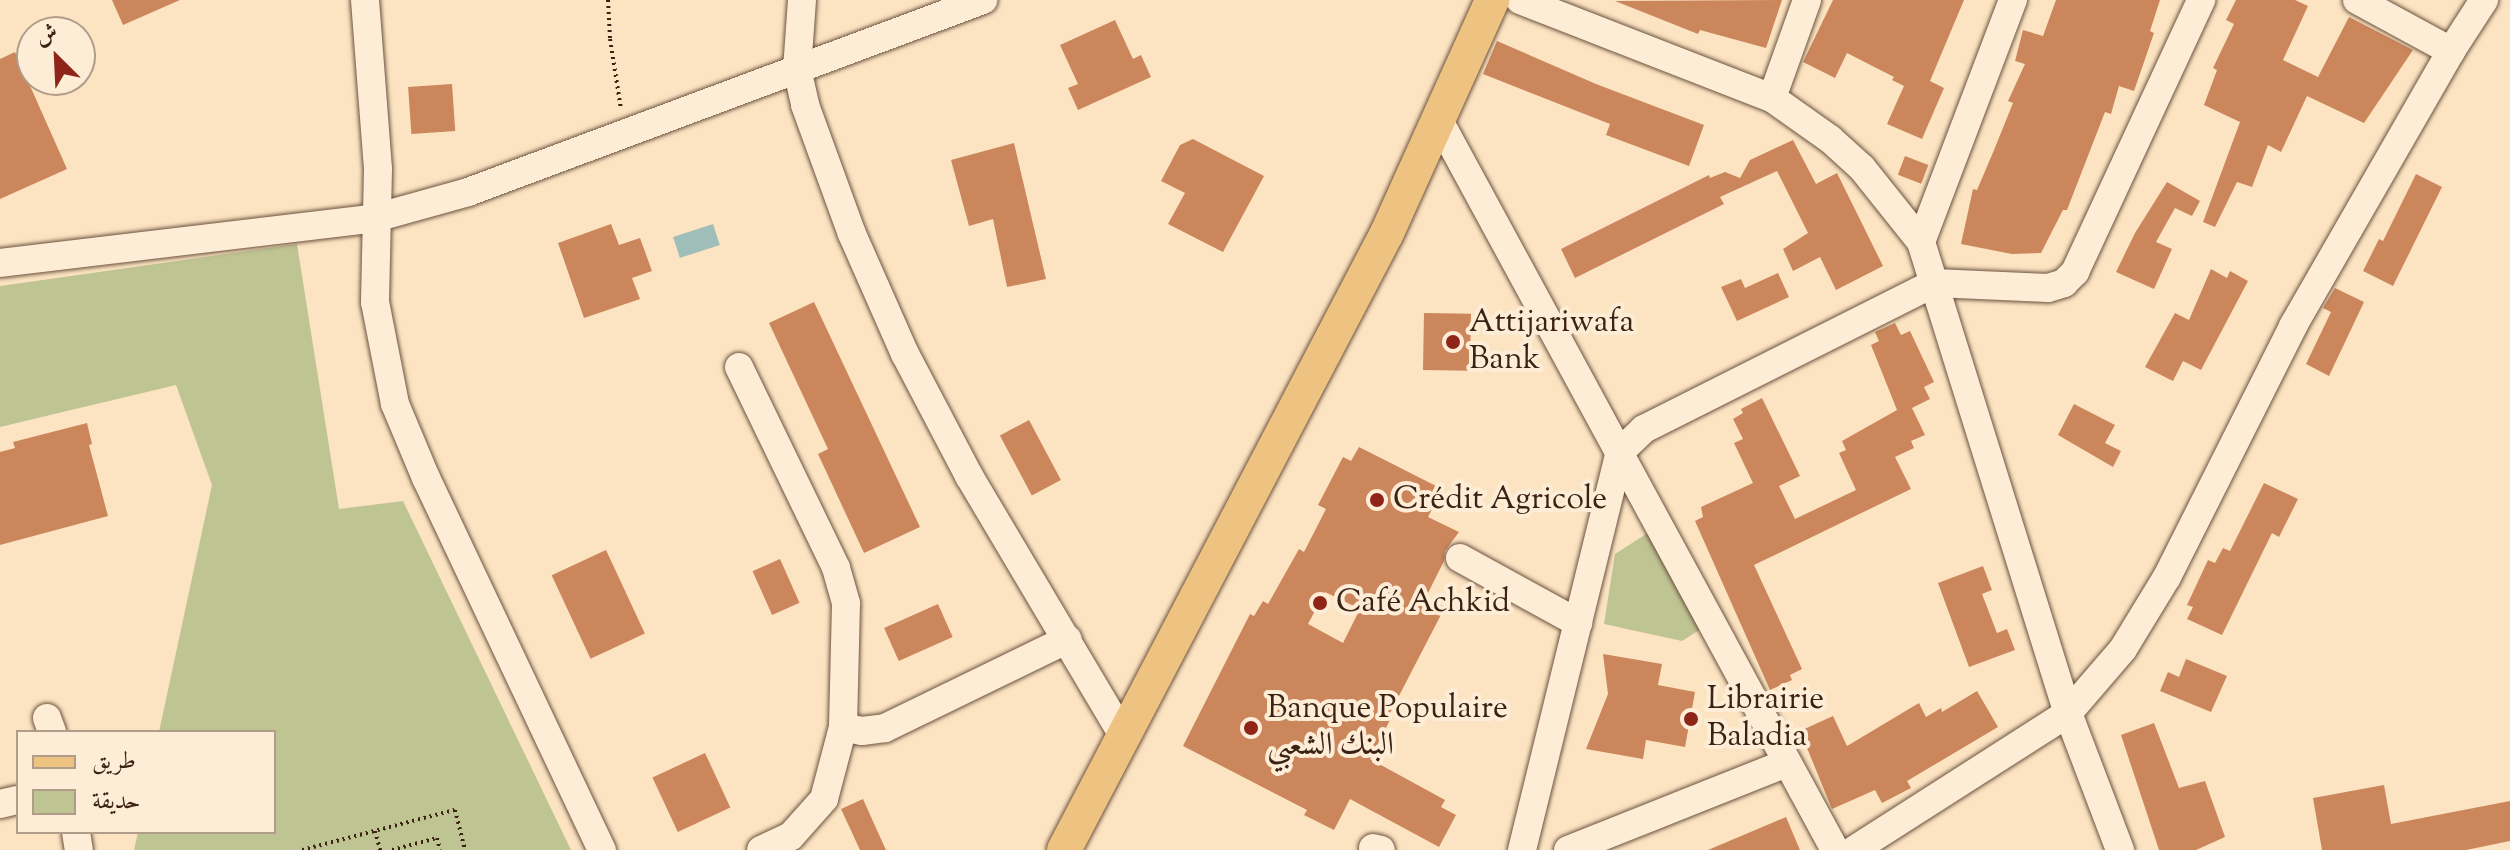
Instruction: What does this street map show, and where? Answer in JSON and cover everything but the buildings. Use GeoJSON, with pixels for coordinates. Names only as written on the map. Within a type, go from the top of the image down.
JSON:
{"type":"FeatureCollection","features":[{"type":"Feature","properties":{"kind":"main road"},"geometry":{"type":"LineString","coordinates":[[1064,850],[1387,233],[1492,0]]}},
{"type":"Feature","properties":{"kind":"street"},"geometry":{"type":"LineString","coordinates":[[365,0],[378,169],[375,302],[395,404],[426,478],[602,850]]}},
{"type":"Feature","properties":{"kind":"street"},"geometry":{"type":"LineString","coordinates":[[802,0],[797,69],[805,105],[852,234],[905,354],[969,476],[1123,735]]}},
{"type":"Feature","properties":{"kind":"street"},"geometry":{"type":"LineString","coordinates":[[0,263],[375,218],[468,192],[983,0]]}},
{"type":"Feature","properties":{"kind":"street"},"geometry":{"type":"LineString","coordinates":[[1520,0],[1772,98],[1830,139],[1862,168],[1921,242],[2068,713],[2120,850]]}},
{"type":"Feature","properties":{"kind":"street"},"geometry":{"type":"LineString","coordinates":[[1772,98],[1807,0]]}},
{"type":"Feature","properties":{"kind":"street"},"geometry":{"type":"LineString","coordinates":[[1921,242],[2013,0]]}},
{"type":"Feature","properties":{"kind":"street"},"geometry":{"type":"LineString","coordinates":[[1522,850],[1620,452],[1644,429],[1934,283],[2048,288],[2064,283],[2075,272],[2201,0]]}},
{"type":"Feature","properties":{"kind":"street"},"geometry":{"type":"LineString","coordinates":[[2357,0],[2451,51]]}},
{"type":"Feature","properties":{"kind":"street"},"geometry":{"type":"LineString","coordinates":[[1854,850],[2068,713],[2123,649],[2146,615],[2293,326],[2451,51],[2484,0]]}},
{"type":"Feature","properties":{"kind":"street"},"geometry":{"type":"LineString","coordinates":[[1437,117],[1835,850]]}},
{"type":"Feature","properties":{"kind":"street"},"geometry":{"type":"LineString","coordinates":[[739,367],[842,585],[846,604],[843,727],[824,799],[791,836],[761,850]]}},
{"type":"Feature","properties":{"kind":"street"},"geometry":{"type":"LineString","coordinates":[[1460,558],[1578,623]]}},
{"type":"Feature","properties":{"kind":"street"},"geometry":{"type":"LineString","coordinates":[[843,727],[862,731],[885,728],[1068,639]]}},
{"type":"Feature","properties":{"kind":"street"},"geometry":{"type":"LineString","coordinates":[[1568,850],[1787,763]]}},
{"type":"Feature","properties":{"kind":"path"},"geometry":{"type":"LineString","coordinates":[[608,0],[610,39],[625,133]]}},
{"type":"Feature","properties":{"kind":"path"},"geometry":{"type":"LineString","coordinates":[[302,850],[455,810],[465,850]]}},
{"type":"Feature","properties":{"kind":"path"},"geometry":{"type":"LineString","coordinates":[[375,831],[380,850]]}},
{"type":"Feature","properties":{"kind":"path"},"geometry":{"type":"LineString","coordinates":[[392,850],[437,838],[440,850]]}},
{"type":"Feature","properties":{"kind":"green space"},"geometry":{"type":"Polygon","coordinates":[[[297,244],[339,509],[403,501],[571,850],[134,850],[138,834],[276,834],[276,730],[159,730],[212,485],[176,385],[0,427],[0,286],[297,244]]]}},
{"type":"Feature","properties":{"kind":"green space"},"geometry":{"type":"Polygon","coordinates":[[[1654,529],[1701,629],[1682,641],[1604,624],[1615,554],[1654,529]]]}},
{"type":"Feature","properties":{"kind":"water"},"geometry":{"type":"Polygon","coordinates":[[[713,224],[720,245],[680,258],[673,237],[713,224]]]}},
{"type":"Feature","properties":{"kind":"place","name":"Attijariwafa Bank"},"geometry":{"type":"Point","coordinates":[1453,342]}},
{"type":"Feature","properties":{"kind":"place","name":"Crédit Agricole"},"geometry":{"type":"Point","coordinates":[1377,500]}},
{"type":"Feature","properties":{"kind":"place","name":"Café Achkid"},"geometry":{"type":"Point","coordinates":[1320,603]}},
{"type":"Feature","properties":{"kind":"place","name":"Librairie Baladia"},"geometry":{"type":"Point","coordinates":[1691,719]}},
{"type":"Feature","properties":{"kind":"place","name":"Banque Populaire البنك الشعبي"},"geometry":{"type":"Point","coordinates":[1251,728]}}]}
